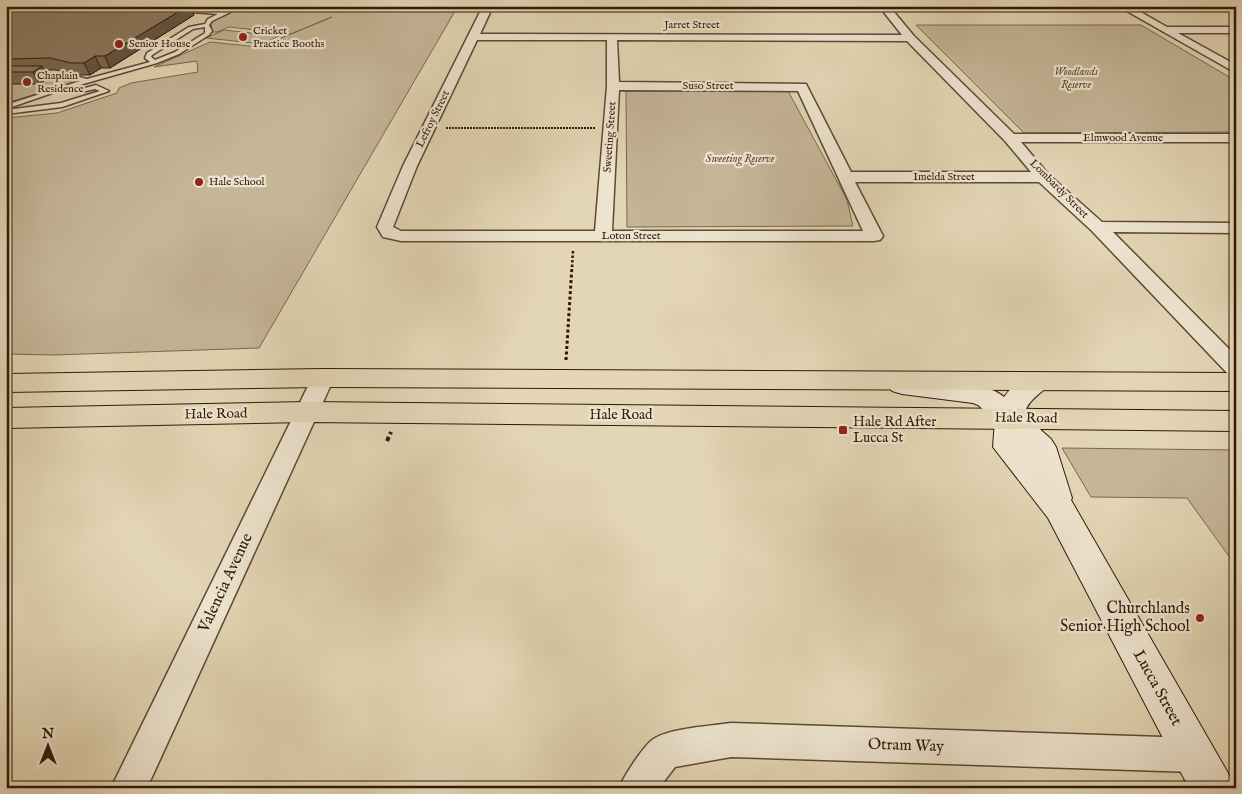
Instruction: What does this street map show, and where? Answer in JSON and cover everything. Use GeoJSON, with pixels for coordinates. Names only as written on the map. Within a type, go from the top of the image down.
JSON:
{"type":"FeatureCollection","features":[{"type":"Feature","properties":{"kind":"main road"},"geometry":{"type":"LineString","coordinates":[[6,383],[322,378],[1236,382]]}},
{"type":"Feature","properties":{"kind":"main road","name":"Hale Road"},"geometry":{"type":"LineString","coordinates":[[6,418],[307,412],[1236,421]]}},
{"type":"Feature","properties":{"kind":"street","name":"Lefroy Street"},"geometry":{"type":"LineString","coordinates":[[389,233],[386,227],[410,166],[488,6]]}},
{"type":"Feature","properties":{"kind":"street","name":"Lombardy Street"},"geometry":{"type":"LineString","coordinates":[[884,6],[910,38],[1010,138],[1043,177],[1098,227],[1236,369]]}},
{"type":"Feature","properties":{"kind":"street"},"geometry":{"type":"LineString","coordinates":[[1123,6],[1236,70]]}},
{"type":"Feature","properties":{"kind":"street"},"geometry":{"type":"LineString","coordinates":[[1165,30],[1236,30]]}},
{"type":"Feature","properties":{"kind":"street","name":"Jarret Street"},"geometry":{"type":"LineString","coordinates":[[474,37],[910,38]]}},
{"type":"Feature","properties":{"kind":"street","name":"Sweeting Street"},"geometry":{"type":"LineString","coordinates":[[603,236],[613,86],[612,38]]}},
{"type":"Feature","properties":{"kind":"street","name":"Suso Street"},"geometry":{"type":"LineString","coordinates":[[613,86],[802,87],[846,177]]}},
{"type":"Feature","properties":{"kind":"street","name":"Elmwood Avenue"},"geometry":{"type":"LineString","coordinates":[[1010,138],[1236,138]]}},
{"type":"Feature","properties":{"kind":"street","name":"Imelda Street"},"geometry":{"type":"LineString","coordinates":[[846,177],[1043,177]]}},
{"type":"Feature","properties":{"kind":"street","name":"Loton Street"},"geometry":{"type":"LineString","coordinates":[[389,233],[401,236],[874,236],[846,177]]}},
{"type":"Feature","properties":{"kind":"street"},"geometry":{"type":"LineString","coordinates":[[1098,227],[1236,228]]}},
{"type":"Feature","properties":{"kind":"street","name":"Valencia Avenue"},"geometry":{"type":"LineString","coordinates":[[129,788],[322,378]]}},
{"type":"Feature","properties":{"kind":"street","name":"Lucca Street"},"geometry":{"type":"LineString","coordinates":[[869,381],[976,394],[988,398],[1041,447],[1059,509],[1213,788]]}},
{"type":"Feature","properties":{"kind":"street"},"geometry":{"type":"LineString","coordinates":[[1009,418],[1015,399],[1038,381]]}},
{"type":"Feature","properties":{"kind":"street","name":"Otram Way"},"geometry":{"type":"LineString","coordinates":[[637,788],[665,751],[731,740],[1194,755]]}},
{"type":"Feature","properties":{"kind":"lane"},"geometry":{"type":"LineString","coordinates":[[156,62],[148,58],[148,56],[191,28],[207,25],[210,20],[241,6]]}},
{"type":"Feature","properties":{"kind":"lane"},"geometry":{"type":"LineString","coordinates":[[173,10],[225,13]]}},
{"type":"Feature","properties":{"kind":"lane"},"geometry":{"type":"LineString","coordinates":[[6,107],[87,81],[156,62],[177,53],[207,34],[209,31],[207,25]]}},
{"type":"Feature","properties":{"kind":"lane"},"geometry":{"type":"LineString","coordinates":[[23,74],[66,76],[87,81]]}},
{"type":"Feature","properties":{"kind":"lane"},"geometry":{"type":"LineString","coordinates":[[6,107],[28,105],[96,87],[106,91],[62,105],[6,112]]}},
{"type":"Feature","properties":{"kind":"path"},"geometry":{"type":"LineString","coordinates":[[429,128],[610,128]]}},
{"type":"Feature","properties":{"kind":"path"},"geometry":{"type":"LineString","coordinates":[[565,369],[574,236]]}},
{"type":"Feature","properties":{"kind":"green space","name":"Hale School"},"geometry":{"type":"Polygon","coordinates":[[[245,6],[458,6],[259,348],[55,355],[6,354],[6,118],[57,113],[117,93],[119,88],[131,83],[198,72],[197,61],[154,67],[210,42],[259,47],[291,34],[229,27],[212,32],[211,22],[245,6]]]}},
{"type":"Feature","properties":{"kind":"green space","name":"Woodlands Reserve"},"geometry":{"type":"Polygon","coordinates":[[[916,25],[1141,25],[1236,81],[1236,132],[1024,133],[916,25]]]}},
{"type":"Feature","properties":{"kind":"green space","name":"Cricket Practice Booths"},"geometry":{"type":"Polygon","coordinates":[[[224,30],[279,36],[262,44],[206,38],[224,30]]]}},
{"type":"Feature","properties":{"kind":"green space"},"geometry":{"type":"Polygon","coordinates":[[[6,75],[60,76],[73,83],[6,103],[6,75]]]}},
{"type":"Feature","properties":{"kind":"green space","name":"Sweeting Reserve"},"geometry":{"type":"Polygon","coordinates":[[[626,91],[788,91],[847,200],[853,226],[627,227],[626,91]]]}},
{"type":"Feature","properties":{"kind":"green space"},"geometry":{"type":"Polygon","coordinates":[[[1062,448],[1236,450],[1236,566],[1187,498],[1091,497],[1062,448]]]}},
{"type":"Feature","properties":{"kind":"building"},"geometry":{"type":"Polygon","coordinates":[[[6,6],[188,6],[105,56],[95,56],[84,63],[71,63],[50,58],[6,60],[6,14],[10,12],[6,12],[6,6]]]}},
{"type":"Feature","properties":{"kind":"building"},"geometry":{"type":"Polygon","coordinates":[[[6,63],[9,66],[42,66],[33,72],[6,72],[6,63]]]}},
{"type":"Feature","properties":{"kind":"place","name":"Cricket Practice Booths"},"geometry":{"type":"Point","coordinates":[243,37]}},
{"type":"Feature","properties":{"kind":"place","name":"Senior House"},"geometry":{"type":"Point","coordinates":[119,44]}},
{"type":"Feature","properties":{"kind":"place","name":"Chaplain Residence"},"geometry":{"type":"Point","coordinates":[27,82]}},
{"type":"Feature","properties":{"kind":"place","name":"Hale School"},"geometry":{"type":"Point","coordinates":[199,182]}},
{"type":"Feature","properties":{"kind":"place","name":"Hale Rd After Lucca St"},"geometry":{"type":"Point","coordinates":[843,430]}},
{"type":"Feature","properties":{"kind":"place","name":"Churchlands Senior High School"},"geometry":{"type":"Point","coordinates":[1200,618]}}]}
